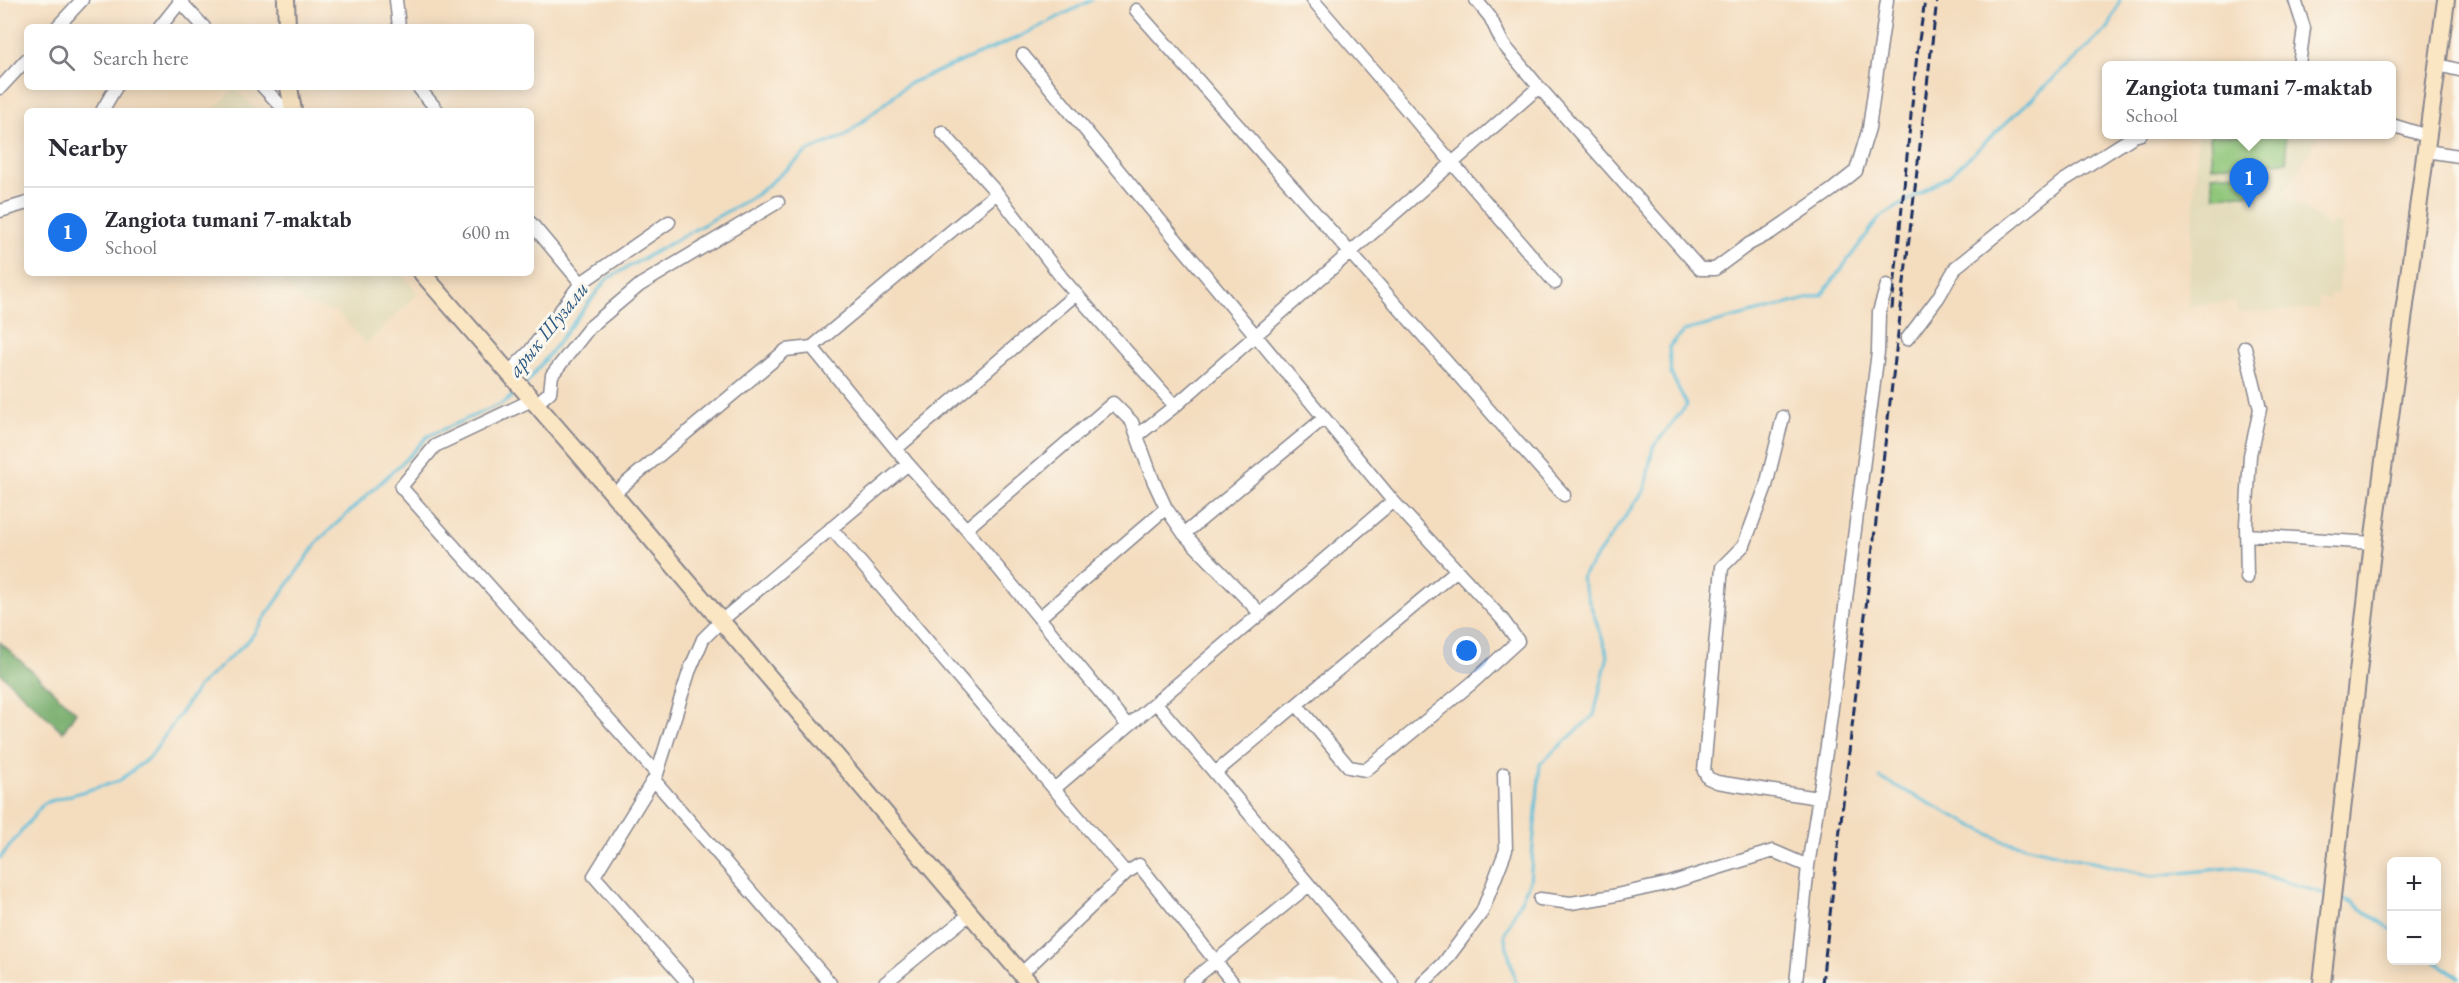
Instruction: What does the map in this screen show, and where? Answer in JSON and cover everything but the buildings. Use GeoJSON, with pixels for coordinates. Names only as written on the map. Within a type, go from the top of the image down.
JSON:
{"type":"FeatureCollection","features":[{"type":"Feature","properties":{"kind":"main road"},"geometry":{"type":"LineString","coordinates":[[286,0],[287,24]]}},
{"type":"Feature","properties":{"kind":"main road"},"geometry":{"type":"LineString","coordinates":[[2322,983],[2373,543],[2446,0]]}},
{"type":"Feature","properties":{"kind":"main road"},"geometry":{"type":"LineString","coordinates":[[290,90],[292,108]]}},
{"type":"Feature","properties":{"kind":"main road"},"geometry":{"type":"LineString","coordinates":[[425,276],[1025,979]]}},
{"type":"Feature","properties":{"kind":"street"},"geometry":{"type":"LineString","coordinates":[[60,24],[82,0]]}},
{"type":"Feature","properties":{"kind":"street"},"geometry":{"type":"LineString","coordinates":[[396,0],[399,24]]}},
{"type":"Feature","properties":{"kind":"street"},"geometry":{"type":"LineString","coordinates":[[1313,0],[1555,283]]}},
{"type":"Feature","properties":{"kind":"street"},"geometry":{"type":"LineString","coordinates":[[1476,0],[1490,17],[1503,44],[1700,269],[1715,269],[1832,190],[1856,171],[1869,128],[1887,0]]}},
{"type":"Feature","properties":{"kind":"street"},"geometry":{"type":"LineString","coordinates":[[2295,0],[2304,28],[2300,61]]}},
{"type":"Feature","properties":{"kind":"street"},"geometry":{"type":"LineString","coordinates":[[162,24],[179,1],[201,24]]}},
{"type":"Feature","properties":{"kind":"street"},"geometry":{"type":"LineString","coordinates":[[1136,10],[1564,495]]}},
{"type":"Feature","properties":{"kind":"street"},"geometry":{"type":"LineString","coordinates":[[1023,55],[1393,501],[1502,619],[1518,641],[1366,770],[1349,767],[1297,705]]}},
{"type":"Feature","properties":{"kind":"street"},"geometry":{"type":"LineString","coordinates":[[0,88],[24,62]]}},
{"type":"Feature","properties":{"kind":"street"},"geometry":{"type":"LineString","coordinates":[[2438,65],[2459,70]]}},
{"type":"Feature","properties":{"kind":"street"},"geometry":{"type":"LineString","coordinates":[[1138,435],[1539,87]]}},
{"type":"Feature","properties":{"kind":"street"},"geometry":{"type":"LineString","coordinates":[[104,108],[115,90]]}},
{"type":"Feature","properties":{"kind":"street"},"geometry":{"type":"LineString","coordinates":[[266,90],[283,108]]}},
{"type":"Feature","properties":{"kind":"street"},"geometry":{"type":"LineString","coordinates":[[420,90],[436,108]]}},
{"type":"Feature","properties":{"kind":"street"},"geometry":{"type":"LineString","coordinates":[[2396,128],[2459,156]]}},
{"type":"Feature","properties":{"kind":"street"},"geometry":{"type":"LineString","coordinates":[[942,132],[996,193],[1076,294],[1174,406]]}},
{"type":"Feature","properties":{"kind":"street"},"geometry":{"type":"LineString","coordinates":[[1907,339],[1938,298],[1956,267],[2063,181],[2129,139]]}},
{"type":"Feature","properties":{"kind":"street"},"geometry":{"type":"LineString","coordinates":[[613,494],[786,350],[812,348],[996,193]]}},
{"type":"Feature","properties":{"kind":"street"},"geometry":{"type":"LineString","coordinates":[[778,202],[640,285],[620,300],[589,328],[552,375],[550,392],[435,446],[400,487],[655,777],[830,983]]}},
{"type":"Feature","properties":{"kind":"street"},"geometry":{"type":"LineString","coordinates":[[0,211],[24,204]]}},
{"type":"Feature","properties":{"kind":"street"},"geometry":{"type":"LineString","coordinates":[[512,377],[581,283],[669,222]]}},
{"type":"Feature","properties":{"kind":"street"},"geometry":{"type":"LineString","coordinates":[[534,227],[581,283]]}},
{"type":"Feature","properties":{"kind":"street"},"geometry":{"type":"LineString","coordinates":[[1796,983],[1808,866],[1832,713],[1875,375],[1878,312],[1887,285]]}},
{"type":"Feature","properties":{"kind":"street"},"geometry":{"type":"LineString","coordinates":[[896,449],[1076,294]]}},
{"type":"Feature","properties":{"kind":"street"},"geometry":{"type":"LineString","coordinates":[[812,348],[908,464],[966,529],[1128,726]]}},
{"type":"Feature","properties":{"kind":"street"},"geometry":{"type":"LineString","coordinates":[[2245,348],[2260,409],[2250,455],[2246,535],[2247,578]]}},
{"type":"Feature","properties":{"kind":"street"},"geometry":{"type":"LineString","coordinates":[[966,529],[1113,403],[1132,422],[1166,508],[1185,534],[1261,614]]}},
{"type":"Feature","properties":{"kind":"street"},"geometry":{"type":"LineString","coordinates":[[1783,417],[1766,486],[1744,544],[1722,567],[1704,771],[1708,778],[1717,782],[1818,798]]}},
{"type":"Feature","properties":{"kind":"street"},"geometry":{"type":"LineString","coordinates":[[1185,534],[1324,418]]}},
{"type":"Feature","properties":{"kind":"street"},"geometry":{"type":"LineString","coordinates":[[688,983],[594,876],[655,777],[689,672],[703,639],[721,621],[908,464]]}},
{"type":"Feature","properties":{"kind":"street"},"geometry":{"type":"LineString","coordinates":[[1054,789],[1393,501]]}},
{"type":"Feature","properties":{"kind":"street"},"geometry":{"type":"LineString","coordinates":[[1039,618],[1166,508]]}},
{"type":"Feature","properties":{"kind":"street"},"geometry":{"type":"LineString","coordinates":[[831,528],[1126,873]]}},
{"type":"Feature","properties":{"kind":"street"},"geometry":{"type":"LineString","coordinates":[[2246,535],[2373,543]]}},
{"type":"Feature","properties":{"kind":"street"},"geometry":{"type":"LineString","coordinates":[[1215,773],[1457,570]]}},
{"type":"Feature","properties":{"kind":"street"},"geometry":{"type":"LineString","coordinates":[[1156,703],[1392,983]]}},
{"type":"Feature","properties":{"kind":"street"},"geometry":{"type":"LineString","coordinates":[[1423,983],[1443,964],[1482,912],[1506,850],[1504,774]]}},
{"type":"Feature","properties":{"kind":"street"},"geometry":{"type":"LineString","coordinates":[[1540,899],[1571,903],[1606,897],[1670,883],[1773,851],[1808,866]]}},
{"type":"Feature","properties":{"kind":"street"},"geometry":{"type":"LineString","coordinates":[[1025,979],[1126,873],[1139,865],[1233,983]]}},
{"type":"Feature","properties":{"kind":"street"},"geometry":{"type":"LineString","coordinates":[[1189,983],[1309,885]]}},
{"type":"Feature","properties":{"kind":"street"},"geometry":{"type":"LineString","coordinates":[[885,983],[970,914]]}},
{"type":"Feature","properties":{"kind":"shaded area"},"geometry":{"type":"Polygon","coordinates":[[[233,90],[237,90],[254,108],[215,108],[233,90]]]}},
{"type":"Feature","properties":{"kind":"shaded area"},"geometry":{"type":"Polygon","coordinates":[[[2198,139],[2317,139],[2284,195],[2329,226],[2333,221],[2342,224],[2338,294],[2330,293],[2329,299],[2319,298],[2318,309],[2237,312],[2235,301],[2188,306],[2198,139]]]}},
{"type":"Feature","properties":{"kind":"shaded area"},"geometry":{"type":"Polygon","coordinates":[[[279,276],[403,276],[418,294],[366,344],[337,312],[305,304],[279,276]]]}},
{"type":"Feature","properties":{"kind":"green space"},"geometry":{"type":"Polygon","coordinates":[[[2210,139],[2285,139],[2287,161],[2212,166],[2210,139]]]}},
{"type":"Feature","properties":{"kind":"green space"},"geometry":{"type":"Polygon","coordinates":[[[2255,172],[2256,193],[2214,196],[2212,175],[2255,172]]]}},
{"type":"Feature","properties":{"kind":"green space"},"geometry":{"type":"Polygon","coordinates":[[[0,642],[76,712],[63,732],[0,673],[0,642]]]}},
{"type":"Feature","properties":{"kind":"waterway","name":"арык Шузали"},"geometry":{"type":"LineString","coordinates":[[525,385],[607,279],[756,195],[808,151],[845,136],[908,84],[1019,37],[1092,0]]}},
{"type":"Feature","properties":{"kind":"waterway"},"geometry":{"type":"LineString","coordinates":[[1516,983],[1504,935],[1530,881],[1540,764],[1594,715],[1608,655],[1581,578],[1645,489],[1653,447],[1687,405],[1671,374],[1669,347],[1684,331],[1822,295],[1879,218],[1950,175],[2109,27],[2120,0]]}},
{"type":"Feature","properties":{"kind":"waterway","name":"арык Шузали"},"geometry":{"type":"LineString","coordinates":[[0,858],[44,803],[119,781],[151,756],[199,686],[250,639],[319,540],[428,436],[505,402],[518,391]]}},
{"type":"Feature","properties":{"kind":"waterway"},"geometry":{"type":"LineString","coordinates":[[1880,778],[2003,841],[2152,876],[2238,867],[2328,895]]}},
{"type":"Feature","properties":{"kind":"waterway"},"geometry":{"type":"LineString","coordinates":[[2337,898],[2353,903],[2387,927]]}},
{"type":"Feature","properties":{"kind":"waterway"},"geometry":{"type":"LineString","coordinates":[[2441,965],[2459,978]]}},
{"type":"Feature","properties":{"kind":"railway"},"geometry":{"type":"LineString","coordinates":[[1892,309],[1917,54],[1925,0]]}},
{"type":"Feature","properties":{"kind":"railway"},"geometry":{"type":"LineString","coordinates":[[1822,983],[1937,0]]}},
{"type":"Feature","properties":{"kind":"place","name":"Zangiota tumani 7-maktab"},"geometry":{"type":"Point","coordinates":[2249,208]}}]}
